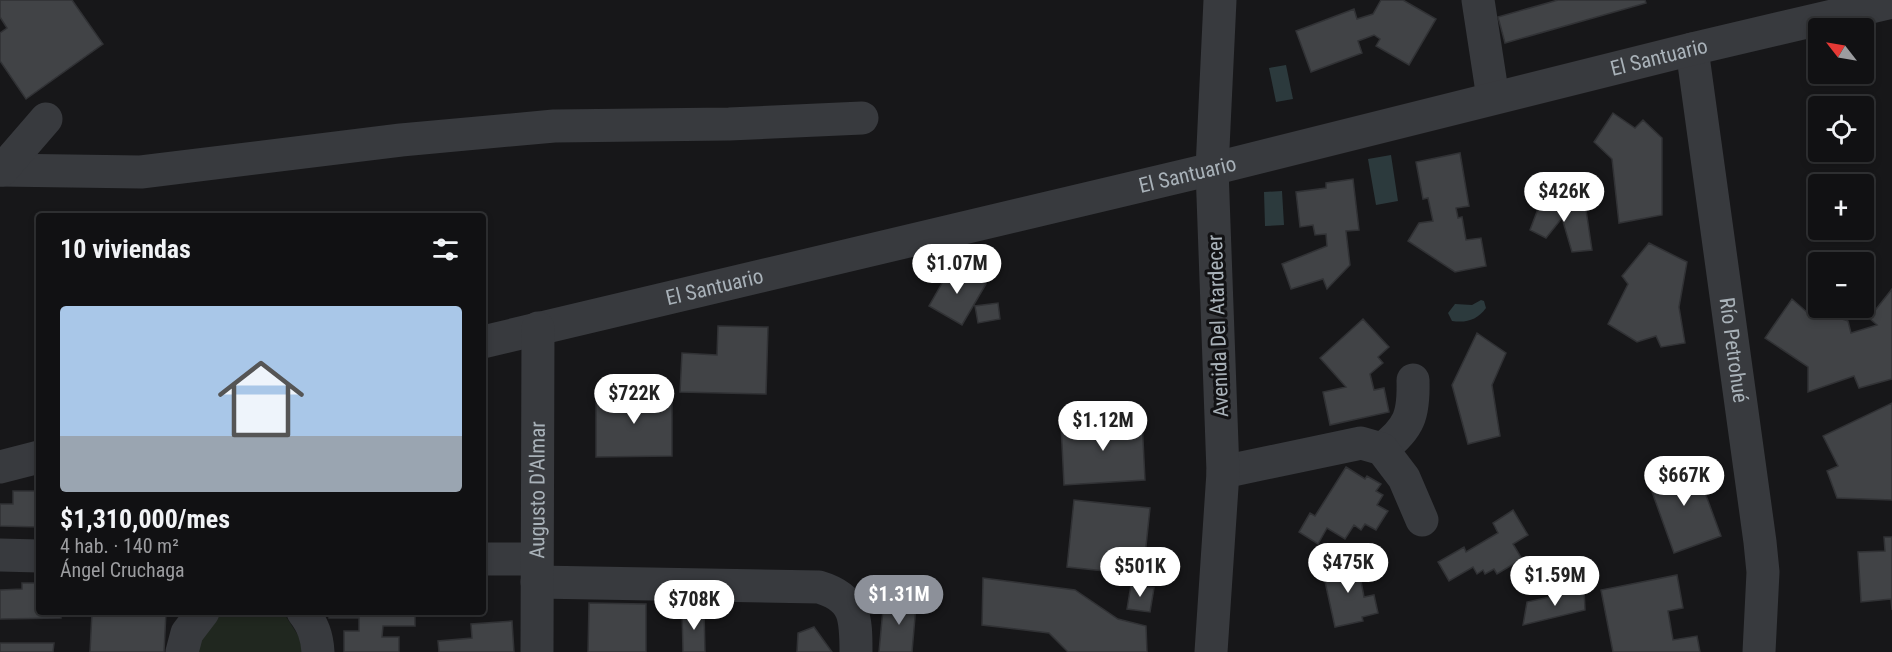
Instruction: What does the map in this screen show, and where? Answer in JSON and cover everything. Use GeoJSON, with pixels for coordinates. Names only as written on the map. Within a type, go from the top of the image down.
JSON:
{"type":"FeatureCollection","features":[{"type":"Feature","properties":{"kind":"street","name":"Avenida Del Atardecer"},"geometry":{"type":"LineString","coordinates":[[1210,652],[1223,472],[1212,169],[1220,0]]}},
{"type":"Feature","properties":{"kind":"street"},"geometry":{"type":"LineString","coordinates":[[1478,0],[1493,98]]}},
{"type":"Feature","properties":{"kind":"street","name":"El Santuario"},"geometry":{"type":"LineString","coordinates":[[486,341],[1212,169],[1692,49],[1892,3]]}},
{"type":"Feature","properties":{"kind":"street","name":"Río Petrohué"},"geometry":{"type":"LineString","coordinates":[[1692,49],[1760,542],[1763,572],[1758,652]]}},
{"type":"Feature","properties":{"kind":"street"},"geometry":{"type":"LineString","coordinates":[[1,170],[141,172],[401,140],[554,126],[729,124],[862,118]]}},
{"type":"Feature","properties":{"kind":"street"},"geometry":{"type":"LineString","coordinates":[[1,170],[46,119]]}},
{"type":"Feature","properties":{"kind":"street","name":"Augusto D'Almar"},"geometry":{"type":"LineString","coordinates":[[537,652],[538,328]]}},
{"type":"Feature","properties":{"kind":"street"},"geometry":{"type":"LineString","coordinates":[[1382,449],[1398,437],[1404,427],[1413,405],[1413,380]]}},
{"type":"Feature","properties":{"kind":"street"},"geometry":{"type":"LineString","coordinates":[[1223,472],[1361,443],[1382,449],[1404,478],[1422,520]]}},
{"type":"Feature","properties":{"kind":"street"},"geometry":{"type":"LineString","coordinates":[[0,467],[36,458]]}},
{"type":"Feature","properties":{"kind":"street"},"geometry":{"type":"LineString","coordinates":[[0,555],[36,556]]}},
{"type":"Feature","properties":{"kind":"street"},"geometry":{"type":"LineString","coordinates":[[486,560],[537,570],[819,587],[843,598],[851,608],[856,628],[855,652]]}},
{"type":"Feature","properties":{"kind":"street"},"geometry":{"type":"LineString","coordinates":[[182,652],[187,633],[201,615]]}},
{"type":"Feature","properties":{"kind":"street"},"geometry":{"type":"LineString","coordinates":[[305,615],[316,635],[318,652]]}},
{"type":"Feature","properties":{"kind":"shaded area"},"geometry":{"type":"Polygon","coordinates":[[[1286,65],[1293,99],[1276,102],[1269,68],[1286,65]]]}},
{"type":"Feature","properties":{"kind":"shaded area"},"geometry":{"type":"Polygon","coordinates":[[[1391,155],[1398,201],[1376,205],[1368,159],[1391,155]]]}},
{"type":"Feature","properties":{"kind":"shaded area"},"geometry":{"type":"Polygon","coordinates":[[[1282,191],[1284,225],[1265,226],[1264,192],[1282,191]]]}},
{"type":"Feature","properties":{"kind":"shaded area"},"geometry":{"type":"Polygon","coordinates":[[[1481,300],[1484,301],[1486,308],[1475,318],[1462,322],[1452,321],[1448,313],[1455,304],[1472,305],[1481,300]]]}},
{"type":"Feature","properties":{"kind":"shaded area"},"geometry":{"type":"Polygon","coordinates":[[[213,615],[285,615],[309,652],[190,652],[213,615]]]}},
{"type":"Feature","properties":{"kind":"building"},"geometry":{"type":"Polygon","coordinates":[[[0,0],[72,0],[103,44],[26,99],[0,61],[0,33],[7,28],[0,17],[0,0]]]}},
{"type":"Feature","properties":{"kind":"building"},"geometry":{"type":"Polygon","coordinates":[[[1381,0],[1403,0],[1436,19],[1409,65],[1376,46],[1380,39],[1374,35],[1358,41],[1362,53],[1311,72],[1296,31],[1354,9],[1357,19],[1373,14],[1381,0]]]}},
{"type":"Feature","properties":{"kind":"building"},"geometry":{"type":"Polygon","coordinates":[[[1558,0],[1645,0],[1646,3],[1505,43],[1498,17],[1558,0]]]}},
{"type":"Feature","properties":{"kind":"building"},"geometry":{"type":"Polygon","coordinates":[[[1613,113],[1635,128],[1643,120],[1662,138],[1662,215],[1619,223],[1612,159],[1594,142],[1613,113]]]}},
{"type":"Feature","properties":{"kind":"building"},"geometry":{"type":"Polygon","coordinates":[[[1460,153],[1469,206],[1456,208],[1458,218],[1462,217],[1466,240],[1481,238],[1486,266],[1455,272],[1408,241],[1419,223],[1433,221],[1428,198],[1423,199],[1416,162],[1460,153]]]}},
{"type":"Feature","properties":{"kind":"building"},"geometry":{"type":"Polygon","coordinates":[[[1353,179],[1359,230],[1346,231],[1350,265],[1327,289],[1323,279],[1291,289],[1282,264],[1327,246],[1326,234],[1315,235],[1313,225],[1300,227],[1296,192],[1326,188],[1326,183],[1353,179]]]}},
{"type":"Feature","properties":{"kind":"building"},"geometry":{"type":"Polygon","coordinates":[[[1541,201],[1585,203],[1592,250],[1572,252],[1562,218],[1546,238],[1530,230],[1541,201]]]}},
{"type":"Feature","properties":{"kind":"building"},"geometry":{"type":"Polygon","coordinates":[[[1649,243],[1687,262],[1679,307],[1685,343],[1661,347],[1656,336],[1637,342],[1608,324],[1628,284],[1622,276],[1649,243]]]}},
{"type":"Feature","properties":{"kind":"building"},"geometry":{"type":"Polygon","coordinates":[[[953,264],[986,284],[962,325],[929,306],[953,264]]]}},
{"type":"Feature","properties":{"kind":"building"},"geometry":{"type":"Polygon","coordinates":[[[1892,289],[1892,379],[1859,388],[1854,376],[1808,392],[1808,367],[1765,338],[1792,299],[1808,313],[1808,318],[1839,318],[1848,321],[1851,333],[1877,325],[1869,318],[1874,318],[1874,312],[1892,289]]]}},
{"type":"Feature","properties":{"kind":"building"},"geometry":{"type":"Polygon","coordinates":[[[998,303],[1000,319],[978,323],[975,306],[998,303]]]}},
{"type":"Feature","properties":{"kind":"building"},"geometry":{"type":"Polygon","coordinates":[[[1363,319],[1389,347],[1378,357],[1383,363],[1370,374],[1374,390],[1384,388],[1389,412],[1330,425],[1323,392],[1346,387],[1320,358],[1363,319]]]}},
{"type":"Feature","properties":{"kind":"building"},"geometry":{"type":"Polygon","coordinates":[[[718,326],[768,327],[766,394],[680,392],[682,353],[717,355],[718,326]]]}},
{"type":"Feature","properties":{"kind":"building"},"geometry":{"type":"Polygon","coordinates":[[[1477,333],[1506,353],[1492,385],[1500,436],[1468,444],[1452,385],[1477,333]]]}},
{"type":"Feature","properties":{"kind":"building"},"geometry":{"type":"Polygon","coordinates":[[[612,385],[648,385],[648,400],[672,400],[672,456],[596,457],[596,403],[613,403],[612,385]]]}},
{"type":"Feature","properties":{"kind":"building"},"geometry":{"type":"Polygon","coordinates":[[[1892,403],[1892,500],[1837,498],[1827,471],[1838,466],[1823,436],[1892,403]]]}},
{"type":"Feature","properties":{"kind":"building"},"geometry":{"type":"Polygon","coordinates":[[[1142,420],[1145,480],[1064,485],[1061,424],[1142,420]]]}},
{"type":"Feature","properties":{"kind":"building"},"geometry":{"type":"Polygon","coordinates":[[[1693,460],[1721,536],[1674,553],[1647,478],[1693,460]]]}},
{"type":"Feature","properties":{"kind":"building"},"geometry":{"type":"Polygon","coordinates":[[[1346,467],[1365,479],[1367,476],[1381,484],[1376,491],[1383,495],[1377,505],[1388,511],[1376,530],[1365,524],[1361,530],[1354,525],[1345,539],[1327,528],[1318,544],[1299,532],[1310,513],[1315,516],[1346,467]]]}},
{"type":"Feature","properties":{"kind":"building"},"geometry":{"type":"Polygon","coordinates":[[[13,491],[36,491],[36,527],[0,526],[0,504],[13,504],[13,491]]]}},
{"type":"Feature","properties":{"kind":"building"},"geometry":{"type":"Polygon","coordinates":[[[1074,500],[1150,508],[1143,575],[1067,567],[1074,500]]]}},
{"type":"Feature","properties":{"kind":"building"},"geometry":{"type":"Polygon","coordinates":[[[1513,510],[1528,535],[1513,544],[1522,559],[1497,574],[1494,569],[1485,574],[1483,570],[1477,574],[1473,567],[1449,581],[1438,562],[1464,547],[1466,552],[1498,533],[1493,523],[1513,510]]]}},
{"type":"Feature","properties":{"kind":"building"},"geometry":{"type":"Polygon","coordinates":[[[1884,537],[1892,537],[1892,610],[1891,599],[1861,602],[1858,552],[1885,551],[1884,537]]]}},
{"type":"Feature","properties":{"kind":"building"},"geometry":{"type":"Polygon","coordinates":[[[1357,560],[1364,597],[1374,595],[1378,613],[1362,617],[1363,621],[1335,627],[1322,568],[1357,560]]]}},
{"type":"Feature","properties":{"kind":"building"},"geometry":{"type":"Polygon","coordinates":[[[1677,575],[1683,608],[1668,611],[1673,640],[1697,636],[1700,652],[1613,652],[1601,590],[1677,575]]]}},
{"type":"Feature","properties":{"kind":"building"},"geometry":{"type":"Polygon","coordinates":[[[983,578],[1075,590],[1118,619],[1146,626],[1147,652],[1068,652],[1049,633],[982,625],[983,578]]]}},
{"type":"Feature","properties":{"kind":"building"},"geometry":{"type":"Polygon","coordinates":[[[22,583],[36,583],[36,615],[61,615],[61,618],[0,619],[0,590],[22,589],[22,583]]]}},
{"type":"Feature","properties":{"kind":"building"},"geometry":{"type":"Polygon","coordinates":[[[1131,585],[1154,588],[1150,612],[1127,609],[1131,585]]]}},
{"type":"Feature","properties":{"kind":"building"},"geometry":{"type":"Polygon","coordinates":[[[1584,589],[1585,610],[1523,625],[1527,602],[1584,589]]]}},
{"type":"Feature","properties":{"kind":"building"},"geometry":{"type":"Polygon","coordinates":[[[899,593],[917,594],[912,652],[879,652],[883,609],[897,610],[899,593]]]}},
{"type":"Feature","properties":{"kind":"building"},"geometry":{"type":"Polygon","coordinates":[[[589,603],[646,604],[646,652],[588,652],[589,603]]]}},
{"type":"Feature","properties":{"kind":"building"},"geometry":{"type":"Polygon","coordinates":[[[682,610],[704,610],[705,652],[683,652],[682,610]]]}},
{"type":"Feature","properties":{"kind":"building"},"geometry":{"type":"Polygon","coordinates":[[[92,615],[166,615],[164,652],[90,652],[92,615]]]}},
{"type":"Feature","properties":{"kind":"building"},"geometry":{"type":"Polygon","coordinates":[[[329,615],[415,615],[415,626],[383,626],[382,637],[399,637],[399,652],[344,652],[344,631],[359,631],[359,618],[329,618],[329,615]]]}},
{"type":"Feature","properties":{"kind":"building"},"geometry":{"type":"Polygon","coordinates":[[[512,621],[514,652],[439,652],[438,641],[472,638],[471,624],[512,621]]]}},
{"type":"Feature","properties":{"kind":"building"},"geometry":{"type":"Polygon","coordinates":[[[814,627],[832,652],[797,652],[798,633],[814,627]]]}},
{"type":"Feature","properties":{"kind":"building"},"geometry":{"type":"Polygon","coordinates":[[[0,643],[54,643],[53,652],[0,652],[0,643]]]}}]}
